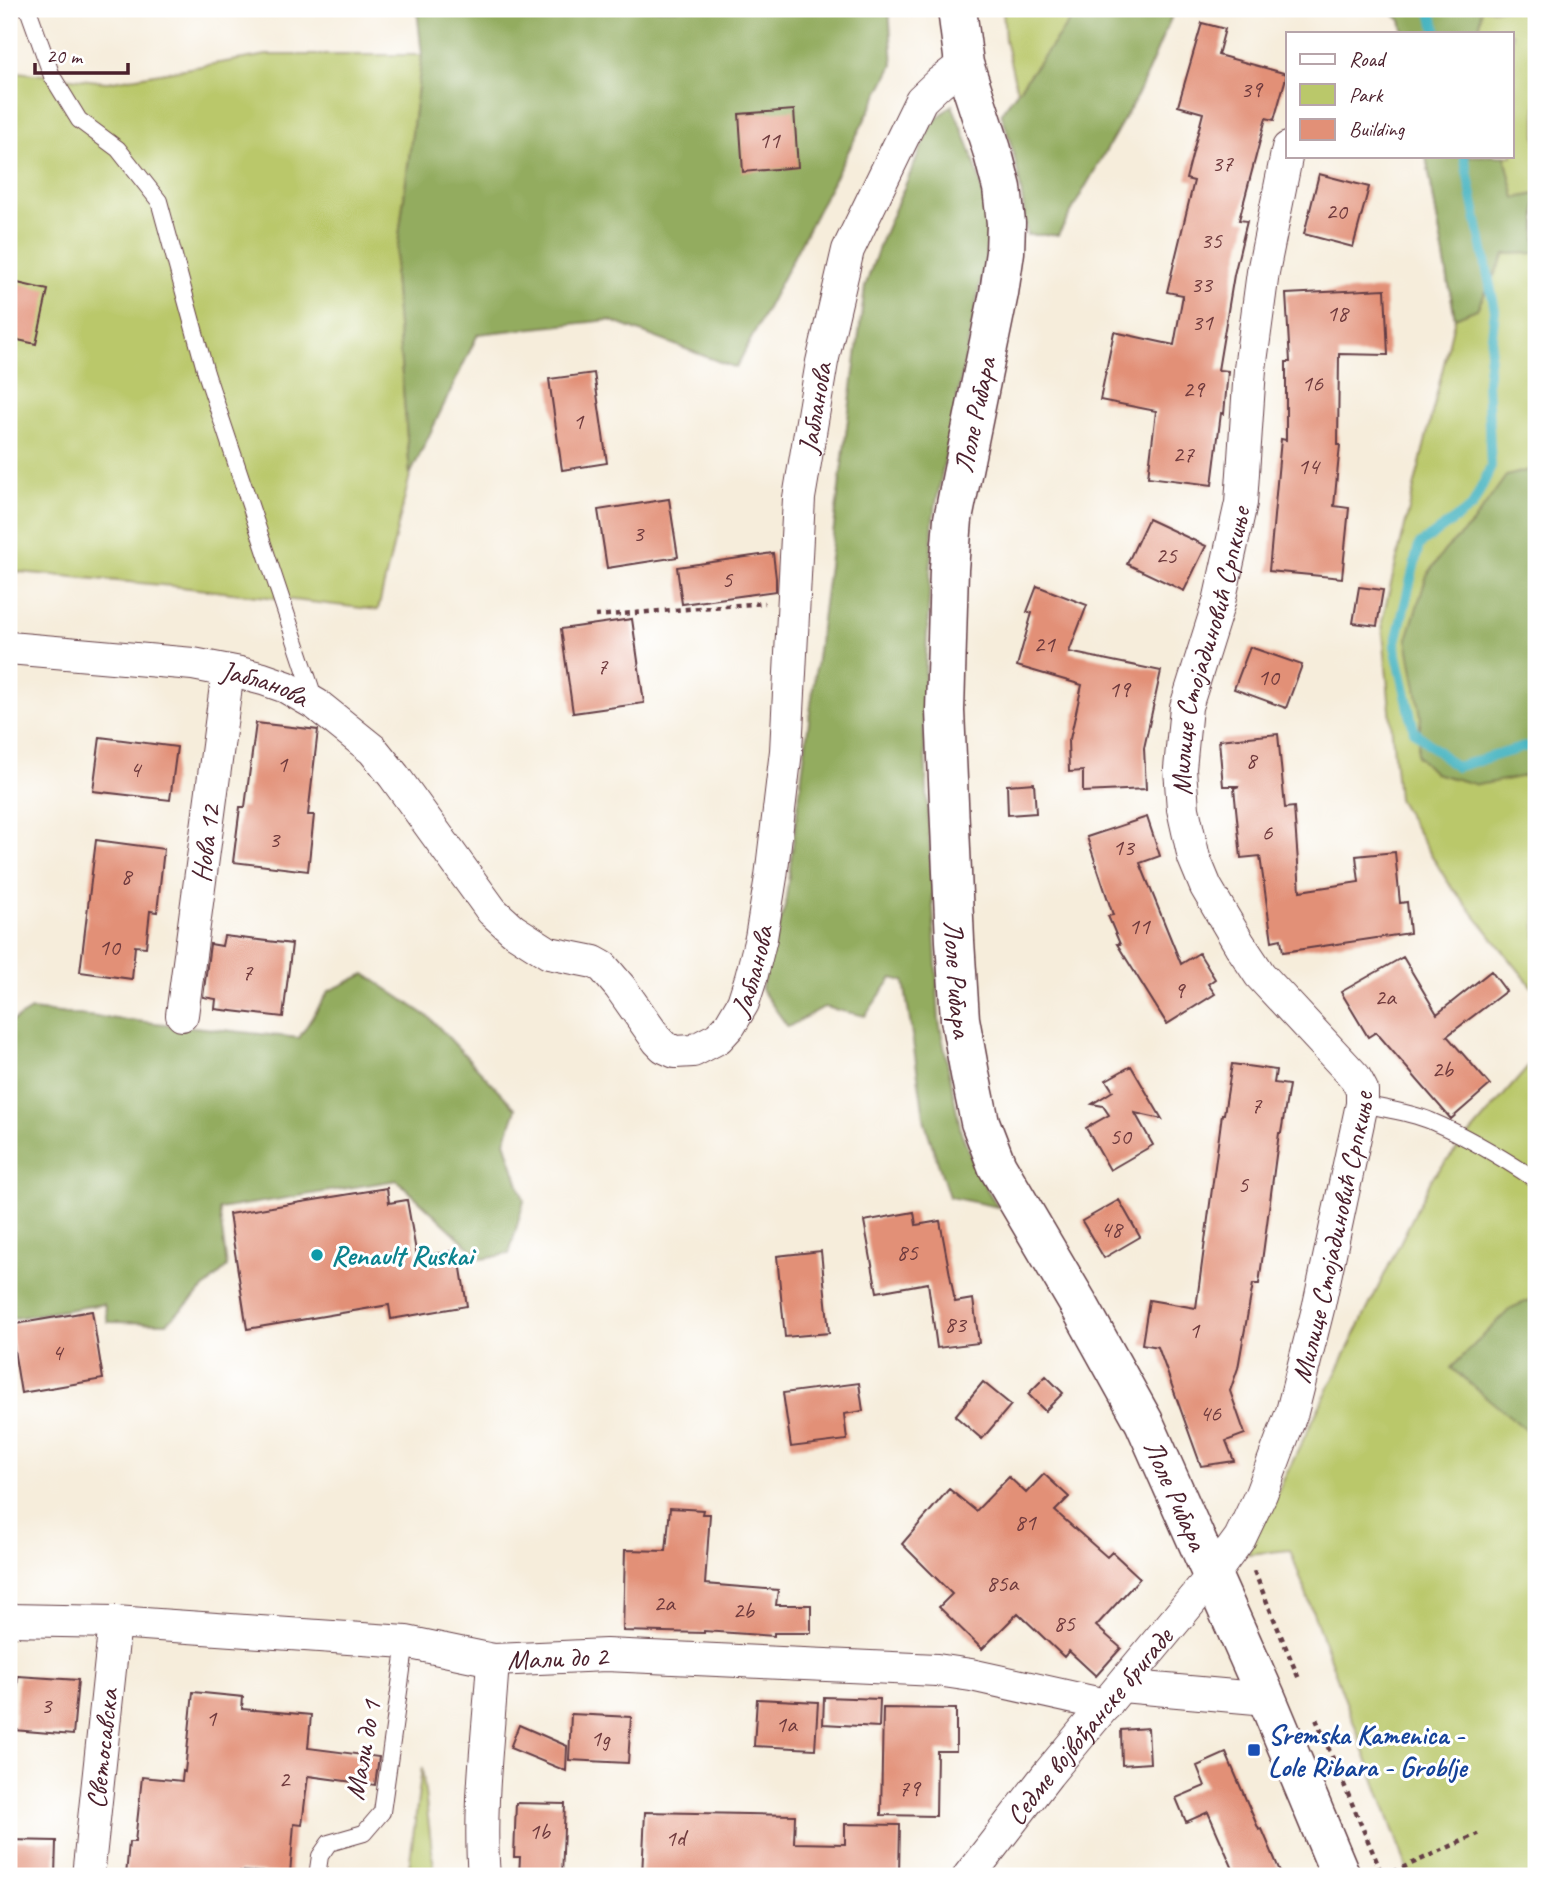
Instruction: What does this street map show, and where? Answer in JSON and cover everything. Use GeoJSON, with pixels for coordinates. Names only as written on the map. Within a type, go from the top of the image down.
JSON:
{"type":"FeatureCollection","features":[{"type":"Feature","properties":{"kind":"street","name":"Лоле Рибара"},"geometry":{"type":"LineString","coordinates":[[957,9],[964,64],[992,150],[1002,188],[1006,223],[999,293],[953,519],[945,711],[960,1019],[981,1122],[998,1166],[1144,1422],[1267,1699],[1341,1876]]}},
{"type":"Feature","properties":{"kind":"street","name":"Јабланова"},"geometry":{"type":"LineString","coordinates":[[9,648],[193,664],[263,679],[286,687],[317,705],[373,750],[492,911],[513,930],[549,953],[594,962],[603,967],[664,1047],[675,1052],[692,1051],[718,1038],[730,1025],[743,1003],[761,938],[786,751],[799,498],[822,362],[848,250],[921,100],[964,64]]}},
{"type":"Feature","properties":{"kind":"street","name":"Милице Стојадиновић Српкиње"},"geometry":{"type":"LineString","coordinates":[[1212,1576],[1240,1538],[1279,1452],[1292,1412],[1319,1305],[1362,1104],[1362,1090],[1355,1077],[1260,975],[1223,919],[1194,858],[1183,809],[1180,769],[1186,707],[1219,602],[1241,503],[1250,369],[1263,272],[1286,158]]}},
{"type":"Feature","properties":{"kind":"street","name":"Нова 12"},"geometry":{"type":"LineString","coordinates":[[182,1015],[228,671]]}},
{"type":"Feature","properties":{"kind":"street","name":"Седме војвођанске бригаде"},"geometry":{"type":"LineString","coordinates":[[969,1876],[1048,1774],[1212,1576]]}},
{"type":"Feature","properties":{"kind":"street","name":"Мали до 2"},"geometry":{"type":"LineString","coordinates":[[9,1620],[115,1622],[406,1642],[494,1660],[606,1655],[937,1670],[1114,1695],[1267,1699]]}},
{"type":"Feature","properties":{"kind":"street","name":"Светосавска"},"geometry":{"type":"LineString","coordinates":[[88,1876],[115,1622]]}},
{"type":"Feature","properties":{"kind":"street"},"geometry":{"type":"LineString","coordinates":[[484,1876],[482,1819],[494,1660]]}},
{"type":"Feature","properties":{"kind":"lane"},"geometry":{"type":"LineString","coordinates":[[28,9],[52,76],[79,120],[118,149],[159,201],[206,373],[317,705]]}},
{"type":"Feature","properties":{"kind":"lane"},"geometry":{"type":"LineString","coordinates":[[1362,1104],[1430,1121],[1503,1158],[1536,1180]]}},
{"type":"Feature","properties":{"kind":"lane","name":"Мали до 1"},"geometry":{"type":"LineString","coordinates":[[317,1876],[320,1856],[329,1843],[364,1833],[382,1812],[406,1642]]}},
{"type":"Feature","properties":{"kind":"path"},"geometry":{"type":"LineString","coordinates":[[595,616],[794,601]]}},
{"type":"Feature","properties":{"kind":"path"},"geometry":{"type":"LineString","coordinates":[[1384,1876],[1478,1834]]}},
{"type":"Feature","properties":{"kind":"green space"},"geometry":{"type":"Polygon","coordinates":[[[417,9],[889,9],[893,65],[736,368],[609,320],[478,334],[410,475],[394,276],[422,55],[417,9]]]}},
{"type":"Feature","properties":{"kind":"green space"},"geometry":{"type":"Polygon","coordinates":[[[1003,9],[1115,9],[1017,91],[1005,40],[1003,9]]]}},
{"type":"Feature","properties":{"kind":"green space"},"geometry":{"type":"Polygon","coordinates":[[[1079,9],[1175,9],[1138,94],[1058,235],[1027,235],[1018,173],[1001,113],[1079,9]]]}},
{"type":"Feature","properties":{"kind":"green space"},"geometry":{"type":"Polygon","coordinates":[[[1387,9],[1521,9],[1536,68],[1536,992],[1447,881],[1398,799],[1382,621],[1455,318],[1426,158],[1514,158],[1514,32],[1404,32],[1401,20],[1387,9]]]}},
{"type":"Feature","properties":{"kind":"green space"},"geometry":{"type":"Polygon","coordinates":[[[1387,9],[1481,9],[1479,32],[1404,32],[1401,20],[1387,9]]]}},
{"type":"Feature","properties":{"kind":"green space"},"geometry":{"type":"Polygon","coordinates":[[[267,55],[422,55],[394,276],[410,475],[378,610],[172,586],[9,571],[9,71],[107,82],[267,55]]]}},
{"type":"Feature","properties":{"kind":"green space"},"geometry":{"type":"Polygon","coordinates":[[[952,105],[979,177],[987,222],[986,255],[933,518],[923,714],[939,1021],[961,1132],[979,1176],[998,1207],[949,1197],[925,1123],[904,981],[892,978],[865,1016],[824,1007],[788,1027],[761,989],[785,906],[865,287],[881,241],[932,123],[952,105]]]}},
{"type":"Feature","properties":{"kind":"green space"},"geometry":{"type":"Polygon","coordinates":[[[1426,158],[1505,158],[1515,198],[1536,194],[1536,253],[1505,254],[1477,309],[1455,318],[1426,158]]]}},
{"type":"Feature","properties":{"kind":"green space"},"geometry":{"type":"Polygon","coordinates":[[[1536,468],[1536,774],[1478,785],[1434,773],[1417,756],[1421,716],[1407,639],[1427,575],[1445,550],[1471,525],[1506,476],[1536,468]]]}},
{"type":"Feature","properties":{"kind":"green space"},"geometry":{"type":"Polygon","coordinates":[[[365,974],[430,1018],[516,1109],[505,1141],[524,1201],[509,1254],[482,1259],[397,1180],[219,1209],[227,1267],[167,1323],[108,1322],[104,1304],[9,1319],[9,1023],[31,1010],[299,1038],[329,991],[365,974]]]}},
{"type":"Feature","properties":{"kind":"green space"},"geometry":{"type":"Polygon","coordinates":[[[1536,1058],[1536,1876],[1410,1876],[1290,1550],[1247,1554],[1432,1178],[1536,1058]]]}},
{"type":"Feature","properties":{"kind":"green space"},"geometry":{"type":"Polygon","coordinates":[[[1536,1297],[1536,1438],[1451,1368],[1511,1308],[1536,1297]]]}},
{"type":"Feature","properties":{"kind":"green space"},"geometry":{"type":"Polygon","coordinates":[[[422,1767],[435,1876],[408,1876],[422,1767]]]}},
{"type":"Feature","properties":{"kind":"building"},"geometry":{"type":"Polygon","coordinates":[[[1202,23],[1225,29],[1218,55],[1286,74],[1274,120],[1266,118],[1239,220],[1247,221],[1234,275],[1218,370],[1228,371],[1212,485],[1148,477],[1156,411],[1100,400],[1114,332],[1174,345],[1183,295],[1167,292],[1194,181],[1186,179],[1203,113],[1178,106],[1202,23]]]}},
{"type":"Feature","properties":{"kind":"building"},"geometry":{"type":"Polygon","coordinates":[[[794,110],[798,167],[743,172],[739,114],[794,110]]]}},
{"type":"Feature","properties":{"kind":"building"},"geometry":{"type":"Polygon","coordinates":[[[1319,174],[1369,187],[1353,247],[1304,234],[1319,174]]]}},
{"type":"Feature","properties":{"kind":"building"},"geometry":{"type":"Polygon","coordinates":[[[9,281],[48,290],[36,344],[9,338],[9,281]]]}},
{"type":"Feature","properties":{"kind":"building"},"geometry":{"type":"Polygon","coordinates":[[[1385,289],[1388,355],[1339,354],[1340,445],[1334,506],[1349,508],[1342,578],[1269,571],[1281,439],[1286,440],[1286,362],[1290,362],[1286,294],[1385,289]]]}},
{"type":"Feature","properties":{"kind":"building"},"geometry":{"type":"Polygon","coordinates":[[[594,373],[607,463],[562,470],[549,379],[594,373]]]}},
{"type":"Feature","properties":{"kind":"building"},"geometry":{"type":"Polygon","coordinates":[[[669,499],[678,557],[607,568],[598,510],[669,499]]]}},
{"type":"Feature","properties":{"kind":"building"},"geometry":{"type":"Polygon","coordinates":[[[1148,519],[1206,546],[1184,591],[1127,564],[1148,519]]]}},
{"type":"Feature","properties":{"kind":"building"},"geometry":{"type":"Polygon","coordinates":[[[773,553],[776,591],[682,604],[677,567],[773,553]]]}},
{"type":"Feature","properties":{"kind":"building"},"geometry":{"type":"Polygon","coordinates":[[[1037,586],[1087,605],[1069,652],[1161,671],[1144,748],[1146,789],[1083,792],[1083,771],[1069,772],[1068,740],[1082,685],[1017,666],[1032,613],[1027,612],[1037,586]]]}},
{"type":"Feature","properties":{"kind":"building"},"geometry":{"type":"Polygon","coordinates":[[[1359,587],[1383,590],[1377,626],[1353,623],[1359,587]]]}},
{"type":"Feature","properties":{"kind":"building"},"geometry":{"type":"Polygon","coordinates":[[[632,619],[644,703],[573,713],[561,629],[632,619]]]}},
{"type":"Feature","properties":{"kind":"building"},"geometry":{"type":"Polygon","coordinates":[[[1250,647],[1302,665],[1286,708],[1234,689],[1250,647]]]}},
{"type":"Feature","properties":{"kind":"building"},"geometry":{"type":"Polygon","coordinates":[[[256,723],[318,730],[308,815],[314,815],[308,871],[233,862],[240,807],[245,807],[256,723]]]}},
{"type":"Feature","properties":{"kind":"building"},"geometry":{"type":"Polygon","coordinates":[[[1278,734],[1285,808],[1294,807],[1300,891],[1359,882],[1356,856],[1395,852],[1400,903],[1407,902],[1410,933],[1283,952],[1281,939],[1272,941],[1260,856],[1241,858],[1234,788],[1239,786],[1223,786],[1219,740],[1278,734]]]}},
{"type":"Feature","properties":{"kind":"building"},"geometry":{"type":"Polygon","coordinates":[[[100,737],[177,747],[170,800],[93,791],[100,737]]]}},
{"type":"Feature","properties":{"kind":"building"},"geometry":{"type":"Polygon","coordinates":[[[1034,783],[1036,813],[1008,815],[1007,785],[1034,783]]]}},
{"type":"Feature","properties":{"kind":"building"},"geometry":{"type":"Polygon","coordinates":[[[1147,817],[1160,856],[1140,863],[1181,964],[1199,953],[1215,979],[1208,984],[1215,994],[1167,1024],[1117,944],[1120,944],[1108,916],[1113,915],[1087,837],[1147,817]]]}},
{"type":"Feature","properties":{"kind":"building"},"geometry":{"type":"Polygon","coordinates":[[[96,840],[164,849],[157,912],[150,911],[146,947],[135,946],[132,979],[80,972],[96,840]]]}},
{"type":"Feature","properties":{"kind":"building"},"geometry":{"type":"Polygon","coordinates":[[[224,936],[292,944],[283,1017],[215,1009],[216,999],[203,997],[210,944],[222,946],[224,936]]]}},
{"type":"Feature","properties":{"kind":"building"},"geometry":{"type":"Polygon","coordinates":[[[1403,957],[1437,1014],[1491,971],[1506,991],[1447,1036],[1490,1085],[1451,1119],[1376,1032],[1368,1037],[1341,992],[1403,957]]]}},
{"type":"Feature","properties":{"kind":"building"},"geometry":{"type":"Polygon","coordinates":[[[1232,1064],[1276,1070],[1274,1083],[1289,1085],[1279,1133],[1259,1284],[1253,1284],[1238,1368],[1230,1391],[1245,1434],[1226,1441],[1234,1461],[1201,1466],[1158,1347],[1142,1344],[1149,1300],[1196,1308],[1222,1114],[1232,1064]]]}},
{"type":"Feature","properties":{"kind":"building"},"geometry":{"type":"Polygon","coordinates":[[[1131,1066],[1162,1119],[1135,1113],[1153,1145],[1110,1170],[1086,1128],[1109,1115],[1103,1106],[1092,1104],[1113,1091],[1106,1080],[1131,1066]]]}},
{"type":"Feature","properties":{"kind":"building","name":"Renault Ruskai"},"geometry":{"type":"Polygon","coordinates":[[[387,1188],[389,1203],[407,1200],[417,1257],[458,1250],[467,1306],[391,1319],[389,1305],[247,1329],[229,1214],[387,1188]]]}},
{"type":"Feature","properties":{"kind":"building"},"geometry":{"type":"Polygon","coordinates":[[[1119,1200],[1140,1237],[1104,1258],[1082,1221],[1119,1200]]]}},
{"type":"Feature","properties":{"kind":"building"},"geometry":{"type":"Polygon","coordinates":[[[914,1212],[916,1225],[940,1221],[955,1302],[973,1299],[979,1343],[937,1348],[928,1283],[877,1292],[864,1221],[914,1212]]]}},
{"type":"Feature","properties":{"kind":"building"},"geometry":{"type":"Polygon","coordinates":[[[821,1251],[829,1333],[785,1337],[777,1256],[821,1251]]]}},
{"type":"Feature","properties":{"kind":"building"},"geometry":{"type":"Polygon","coordinates":[[[92,1311],[103,1379],[21,1393],[10,1325],[92,1311]]]}},
{"type":"Feature","properties":{"kind":"building"},"geometry":{"type":"Polygon","coordinates":[[[1046,1376],[1063,1393],[1045,1411],[1028,1394],[1046,1376]]]}},
{"type":"Feature","properties":{"kind":"building"},"geometry":{"type":"Polygon","coordinates":[[[983,1382],[1011,1405],[982,1439],[955,1416],[983,1382]]]}},
{"type":"Feature","properties":{"kind":"building"},"geometry":{"type":"Polygon","coordinates":[[[859,1383],[863,1411],[844,1414],[847,1440],[791,1447],[783,1393],[859,1383]]]}},
{"type":"Feature","properties":{"kind":"building"},"geometry":{"type":"Polygon","coordinates":[[[1044,1474],[1069,1497],[1055,1511],[1107,1557],[1112,1552],[1140,1578],[1096,1626],[1121,1648],[1096,1676],[1069,1651],[1064,1657],[1018,1613],[982,1649],[939,1607],[952,1594],[902,1544],[949,1489],[976,1511],[1009,1477],[1026,1493],[1044,1474]]]}},
{"type":"Feature","properties":{"kind":"building"},"geometry":{"type":"Polygon","coordinates":[[[670,1508],[703,1510],[702,1514],[710,1514],[705,1584],[778,1590],[776,1605],[811,1605],[811,1633],[774,1633],[774,1636],[704,1631],[623,1631],[625,1550],[666,1551],[670,1508]]]}},
{"type":"Feature","properties":{"kind":"building"},"geometry":{"type":"Polygon","coordinates":[[[18,1676],[78,1680],[73,1735],[14,1730],[18,1676]]]}},
{"type":"Feature","properties":{"kind":"building"},"geometry":{"type":"Polygon","coordinates":[[[193,1692],[243,1697],[242,1709],[311,1715],[308,1748],[379,1757],[375,1785],[308,1776],[302,1825],[294,1824],[290,1874],[240,1871],[239,1876],[126,1876],[129,1842],[135,1842],[142,1777],[182,1781],[193,1692]]]}},
{"type":"Feature","properties":{"kind":"building"},"geometry":{"type":"Polygon","coordinates":[[[824,1697],[880,1699],[879,1727],[823,1724],[824,1697]]]}},
{"type":"Feature","properties":{"kind":"building"},"geometry":{"type":"Polygon","coordinates":[[[757,1699],[818,1702],[815,1749],[754,1746],[757,1699]]]}},
{"type":"Feature","properties":{"kind":"building"},"geometry":{"type":"Polygon","coordinates":[[[883,1708],[956,1709],[956,1751],[937,1751],[936,1816],[881,1815],[883,1708]]]}},
{"type":"Feature","properties":{"kind":"building"},"geometry":{"type":"Polygon","coordinates":[[[571,1714],[631,1717],[628,1763],[569,1760],[571,1714]]]}},
{"type":"Feature","properties":{"kind":"building"},"geometry":{"type":"Polygon","coordinates":[[[519,1725],[567,1746],[566,1771],[510,1748],[519,1725]]]}},
{"type":"Feature","properties":{"kind":"building"},"geometry":{"type":"Polygon","coordinates":[[[1148,1728],[1150,1763],[1122,1765],[1121,1730],[1148,1728]]]}},
{"type":"Feature","properties":{"kind":"building"},"geometry":{"type":"Polygon","coordinates":[[[1226,1753],[1282,1876],[1236,1876],[1208,1812],[1186,1822],[1176,1798],[1205,1786],[1197,1766],[1226,1753]]]}},
{"type":"Feature","properties":{"kind":"building"},"geometry":{"type":"Polygon","coordinates":[[[516,1803],[565,1804],[562,1876],[519,1876],[520,1857],[514,1857],[516,1803]]]}},
{"type":"Feature","properties":{"kind":"building"},"geometry":{"type":"Polygon","coordinates":[[[645,1812],[795,1815],[794,1843],[845,1844],[845,1824],[900,1825],[899,1874],[823,1872],[823,1876],[642,1876],[645,1812]]]}},
{"type":"Feature","properties":{"kind":"building"},"geometry":{"type":"Polygon","coordinates":[[[9,1840],[56,1841],[55,1876],[9,1876],[9,1840]]]}},
{"type":"Feature","properties":{"kind":"waterway"},"geometry":{"type":"LineString","coordinates":[[1430,9],[1437,32]]}},
{"type":"Feature","properties":{"kind":"waterway"},"geometry":{"type":"LineString","coordinates":[[1464,158],[1495,310],[1487,381],[1491,467],[1472,507],[1419,545],[1395,646],[1414,731],[1456,767],[1528,746],[1536,747]]}},
{"type":"Feature","properties":{"kind":"place","name":"Renault Ruskai"},"geometry":{"type":"Point","coordinates":[317,1255]}},
{"type":"Feature","properties":{"kind":"place","name":"Sremska Kamenica - Lole Ribara - Groblje"},"geometry":{"type":"Point","coordinates":[1254,1750]}}]}
